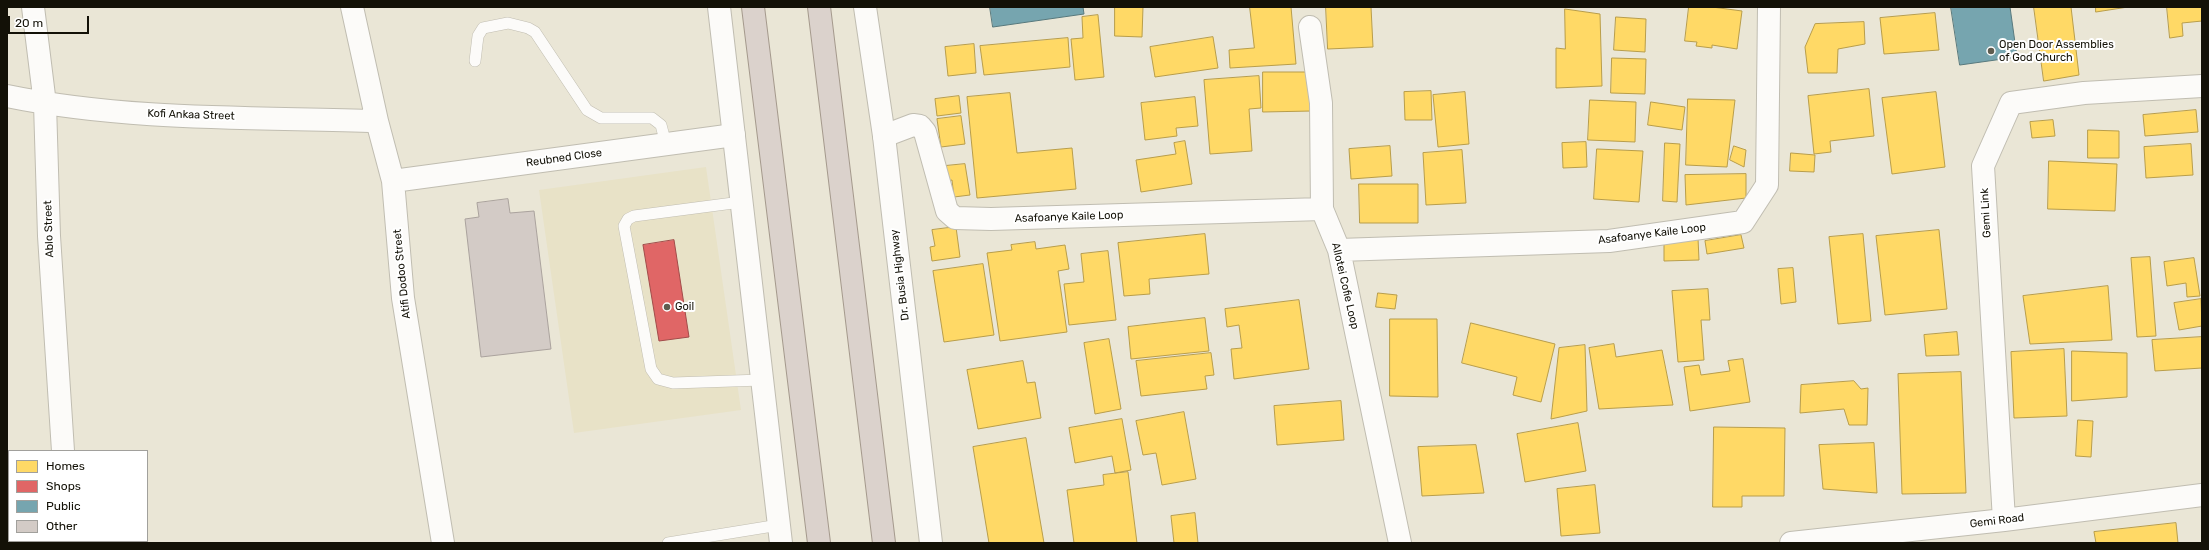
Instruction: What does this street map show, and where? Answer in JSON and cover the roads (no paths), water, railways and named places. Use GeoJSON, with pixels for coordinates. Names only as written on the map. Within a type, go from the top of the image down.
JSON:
{"type":"FeatureCollection","features":[{"type":"Feature","properties":{"kind":"highway"},"geometry":{"type":"LineString","coordinates":[[753,7],[819,543]]}},
{"type":"Feature","properties":{"kind":"highway"},"geometry":{"type":"LineString","coordinates":[[819,7],[884,543]]}},
{"type":"Feature","properties":{"kind":"street","name":"Ablo Street"},"geometry":{"type":"LineString","coordinates":[[32,7],[45,104],[49,236],[63,450]]}},
{"type":"Feature","properties":{"kind":"street","name":"Atifi Dodoo Street"},"geometry":{"type":"LineString","coordinates":[[352,7],[377,121],[393,181],[403,298],[443,543]]}},
{"type":"Feature","properties":{"kind":"street"},"geometry":{"type":"LineString","coordinates":[[719,7],[780,534]]}},
{"type":"Feature","properties":{"kind":"street","name":"Dr. Busia Highway"},"geometry":{"type":"LineString","coordinates":[[865,7],[884,136],[931,543]]}},
{"type":"Feature","properties":{"kind":"street","name":"Asafoanye Kaile Loop"},"geometry":{"type":"LineString","coordinates":[[1339,250],[1609,241],[1743,222],[1767,185],[1769,7]]}},
{"type":"Feature","properties":{"kind":"street","name":"Allotei Cofie Loop"},"geometry":{"type":"LineString","coordinates":[[1310,27],[1321,103],[1322,209],[1339,250],[1400,543]]}},
{"type":"Feature","properties":{"kind":"street","name":"Gemi Link"},"geometry":{"type":"LineString","coordinates":[[2004,520],[1983,166],[2012,102],[2084,93],[2202,86]]}},
{"type":"Feature","properties":{"kind":"street","name":"Kofi Ankaa Street"},"geometry":{"type":"LineString","coordinates":[[7,96],[45,104],[113,113],[377,121]]}},
{"type":"Feature","properties":{"kind":"street","name":"Asafoanye Kaile Loop"},"geometry":{"type":"LineString","coordinates":[[884,136],[913,125],[920,126],[925,132],[947,211],[955,218],[991,219],[1322,209]]}},
{"type":"Feature","properties":{"kind":"street","name":"Reubned Close"},"geometry":{"type":"LineString","coordinates":[[393,181],[734,135]]}},
{"type":"Feature","properties":{"kind":"street","name":"Gemi Road"},"geometry":{"type":"LineString","coordinates":[[1791,543],[2004,520],[2202,495]]}},
{"type":"Feature","properties":{"kind":"lane"},"geometry":{"type":"LineString","coordinates":[[475,61],[478,36],[482,28],[508,23],[528,28],[536,32],[587,110],[601,118],[652,118],[661,125],[666,144]]}},
{"type":"Feature","properties":{"kind":"lane"},"geometry":{"type":"LineString","coordinates":[[741,202],[634,216],[628,219],[624,226],[650,369],[658,379],[673,383],[762,380]]}},
{"type":"Feature","properties":{"kind":"lane"},"geometry":{"type":"LineString","coordinates":[[668,543],[780,534]]}},
{"type":"Feature","properties":{"kind":"place","name":"Open Door Assemblies of God Church"},"geometry":{"type":"Point","coordinates":[1991,51]}},
{"type":"Feature","properties":{"kind":"place","name":"Goil"},"geometry":{"type":"Point","coordinates":[667,307]}}]}
